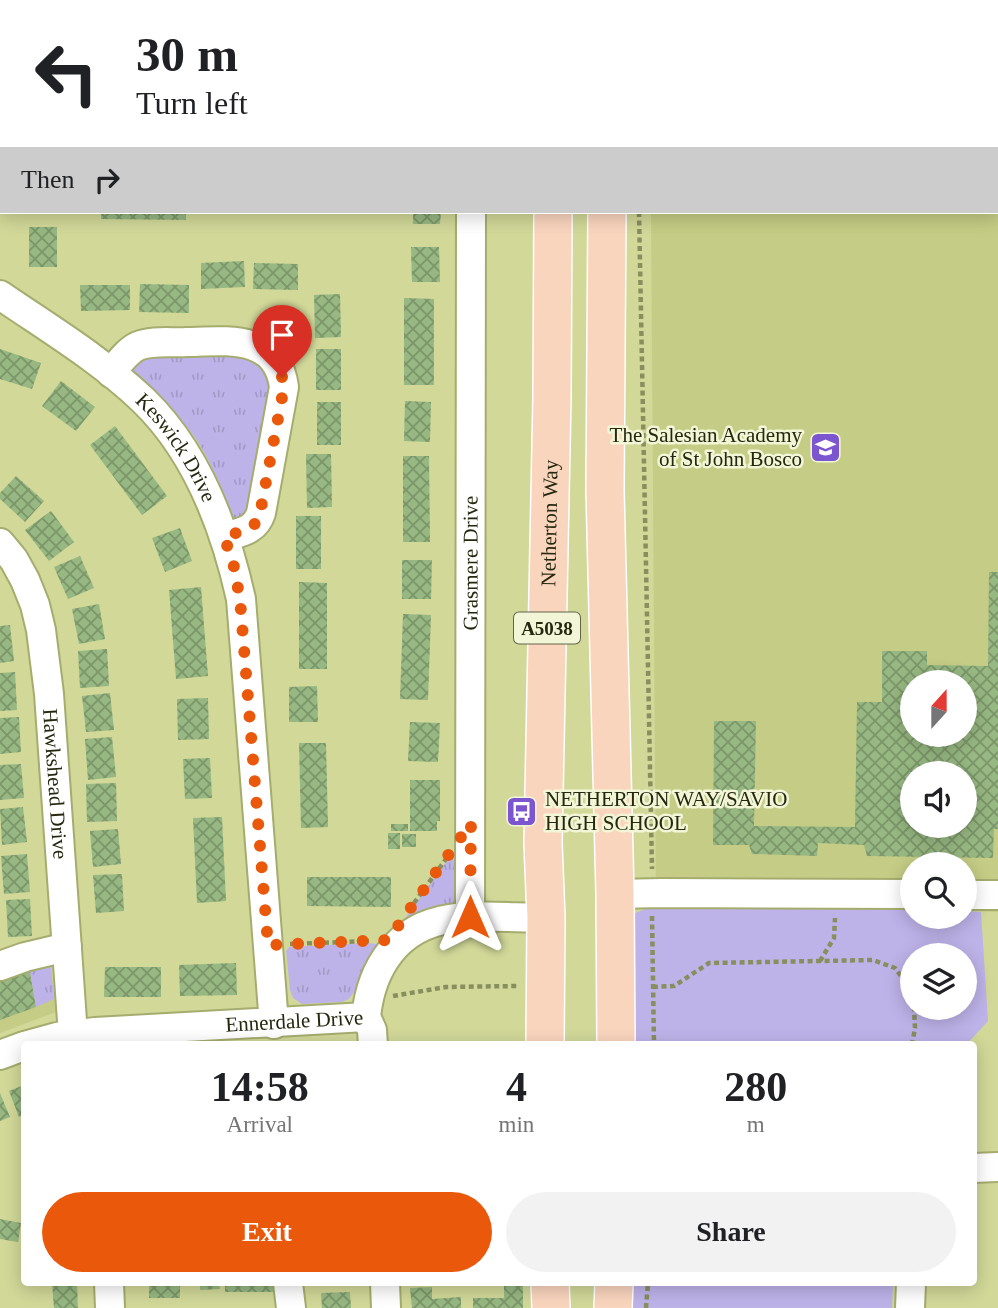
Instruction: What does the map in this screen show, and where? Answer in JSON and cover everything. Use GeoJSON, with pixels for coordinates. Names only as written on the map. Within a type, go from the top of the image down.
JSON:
{"type":"FeatureCollection","features":[{"type":"Feature","properties":{"kind":"main road","name":"Netherton Way"},"geometry":{"type":"LineString","coordinates":[[545,1041],[546,918],[543,843],[553,214]]}},
{"type":"Feature","properties":{"kind":"main road","name":"A5038"},"geometry":{"type":"LineString","coordinates":[[607,214],[605,490],[616,1041]]}},
{"type":"Feature","properties":{"kind":"main road"},"geometry":{"type":"LineString","coordinates":[[550,1286],[551,1308]]}},
{"type":"Feature","properties":{"kind":"main road"},"geometry":{"type":"LineString","coordinates":[[613,1308],[614,1286]]}},
{"type":"Feature","properties":{"kind":"street","name":"Grasmere Drive"},"geometry":{"type":"LineString","coordinates":[[470,917],[471,214]]}},
{"type":"Feature","properties":{"kind":"street","name":"Keswick Drive"},"geometry":{"type":"LineString","coordinates":[[0,295],[111,373],[144,401],[174,437],[210,499],[233,562],[240,599],[275,1024]]}},
{"type":"Feature","properties":{"kind":"street"},"geometry":{"type":"LineString","coordinates":[[111,373],[134,348],[152,343],[240,341],[265,352],[278,367],[284,387],[261,513],[251,528],[224,537]]}},
{"type":"Feature","properties":{"kind":"street","name":"Hawkshead Drive"},"geometry":{"type":"LineString","coordinates":[[0,543],[25,580],[41,631],[49,694],[73,1035]]}},
{"type":"Feature","properties":{"kind":"street"},"geometry":{"type":"LineString","coordinates":[[615,894],[900,894]]}},
{"type":"Feature","properties":{"kind":"street"},"geometry":{"type":"LineString","coordinates":[[977,895],[998,895]]}},
{"type":"Feature","properties":{"kind":"street","name":"Ennerdale Drive"},"geometry":{"type":"LineString","coordinates":[[45,1041],[115,1031],[275,1024],[367,1009],[375,976],[386,957],[399,942],[416,930],[448,919],[546,918]]}},
{"type":"Feature","properties":{"kind":"street"},"geometry":{"type":"LineString","coordinates":[[0,966],[67,947]]}},
{"type":"Feature","properties":{"kind":"street"},"geometry":{"type":"LineString","coordinates":[[367,1009],[373,1041]]}},
{"type":"Feature","properties":{"kind":"street","name":"Ennerdale Drive"},"geometry":{"type":"LineString","coordinates":[[0,1055],[21,1047]]}},
{"type":"Feature","properties":{"kind":"street"},"geometry":{"type":"LineString","coordinates":[[977,1168],[998,1167]]}},
{"type":"Feature","properties":{"kind":"street"},"geometry":{"type":"LineString","coordinates":[[109,1286],[110,1308]]}},
{"type":"Feature","properties":{"kind":"street"},"geometry":{"type":"LineString","coordinates":[[288,1286],[291,1308]]}},
{"type":"Feature","properties":{"kind":"street"},"geometry":{"type":"LineString","coordinates":[[385,1286],[386,1308]]}},
{"type":"Feature","properties":{"kind":"street"},"geometry":{"type":"LineString","coordinates":[[910,1308],[911,1286]]}},
{"type":"Feature","properties":{"kind":"path"},"geometry":{"type":"LineString","coordinates":[[639,214],[649,729]]}},
{"type":"Feature","properties":{"kind":"path"},"geometry":{"type":"LineString","coordinates":[[410,909],[471,823]]}},
{"type":"Feature","properties":{"kind":"path"},"geometry":{"type":"LineString","coordinates":[[819,962],[834,938],[834,894]]}},
{"type":"Feature","properties":{"kind":"path"},"geometry":{"type":"LineString","coordinates":[[268,945],[374,941]]}},
{"type":"Feature","properties":{"kind":"path"},"geometry":{"type":"LineString","coordinates":[[653,987],[674,986],[709,963],[873,960],[895,968],[900,975]]}},
{"type":"Feature","properties":{"kind":"path"},"geometry":{"type":"LineString","coordinates":[[367,1009],[446,987],[519,986]]}},
{"type":"Feature","properties":{"kind":"path"},"geometry":{"type":"LineString","coordinates":[[913,1041],[915,1020]]}},
{"type":"Feature","properties":{"kind":"path"},"geometry":{"type":"LineString","coordinates":[[646,1308],[648,1286]]}},
{"type":"Feature","properties":{"kind":"shaded area","name":"The Salesian Academy of St John Bosco"},"geometry":{"type":"Polygon","coordinates":[[[651,214],[998,214],[998,912],[977,911],[977,852],[900,852],[900,910],[656,904],[651,214]]]}},
{"type":"Feature","properties":{"kind":"shaded area"},"geometry":{"type":"Polygon","coordinates":[[[49,944],[56,1012],[0,1033],[0,963],[49,944]]]}},
{"type":"Feature","properties":{"kind":"green space"},"geometry":{"type":"Polygon","coordinates":[[[234,350],[263,361],[273,387],[255,511],[236,524],[213,470],[196,439],[166,403],[133,370],[139,356],[234,350]]]}},
{"type":"Feature","properties":{"kind":"green space"},"geometry":{"type":"Polygon","coordinates":[[[463,839],[459,899],[451,906],[401,924],[463,839]]]}},
{"type":"Feature","properties":{"kind":"green space"},"geometry":{"type":"Polygon","coordinates":[[[656,904],[900,910],[900,929],[977,929],[977,912],[981,912],[988,1021],[970,1041],[628,1041],[629,916],[656,904]]]}},
{"type":"Feature","properties":{"kind":"green space"},"geometry":{"type":"Polygon","coordinates":[[[378,944],[349,999],[342,1002],[302,1004],[293,998],[286,951],[289,947],[378,944]]]}},
{"type":"Feature","properties":{"kind":"green space"},"geometry":{"type":"Polygon","coordinates":[[[50,957],[54,999],[36,1007],[28,962],[50,957]]]}},
{"type":"Feature","properties":{"kind":"green space"},"geometry":{"type":"Polygon","coordinates":[[[626,1286],[893,1286],[892,1308],[626,1308],[626,1286]]]}},
{"type":"Feature","properties":{"kind":"building"},"geometry":{"type":"Polygon","coordinates":[[[101,214],[186,214],[186,220],[101,219],[101,214]]]}},
{"type":"Feature","properties":{"kind":"building"},"geometry":{"type":"Polygon","coordinates":[[[413,214],[441,214],[440,224],[413,224],[413,214]]]}},
{"type":"Feature","properties":{"kind":"building"},"geometry":{"type":"Polygon","coordinates":[[[29,227],[57,227],[57,267],[29,267],[29,227]]]}},
{"type":"Feature","properties":{"kind":"building"},"geometry":{"type":"Polygon","coordinates":[[[411,247],[439,247],[440,282],[412,282],[411,247]]]}},
{"type":"Feature","properties":{"kind":"building"},"geometry":{"type":"Polygon","coordinates":[[[244,261],[245,287],[201,289],[201,263],[244,261]]]}},
{"type":"Feature","properties":{"kind":"building"},"geometry":{"type":"Polygon","coordinates":[[[254,263],[298,264],[298,290],[253,289],[254,263]]]}},
{"type":"Feature","properties":{"kind":"building"},"geometry":{"type":"Polygon","coordinates":[[[140,284],[189,285],[189,313],[139,312],[140,284]]]}},
{"type":"Feature","properties":{"kind":"building"},"geometry":{"type":"Polygon","coordinates":[[[80,285],[130,285],[130,310],[81,311],[80,285]]]}},
{"type":"Feature","properties":{"kind":"building"},"geometry":{"type":"Polygon","coordinates":[[[340,294],[341,337],[315,338],[314,295],[340,294]]]}},
{"type":"Feature","properties":{"kind":"building"},"geometry":{"type":"Polygon","coordinates":[[[404,298],[434,299],[434,385],[404,385],[404,298]]]}},
{"type":"Feature","properties":{"kind":"building"},"geometry":{"type":"Polygon","coordinates":[[[0,349],[41,363],[32,389],[0,379],[0,349]]]}},
{"type":"Feature","properties":{"kind":"building"},"geometry":{"type":"Polygon","coordinates":[[[316,349],[341,349],[341,390],[316,390],[316,349]]]}},
{"type":"Feature","properties":{"kind":"building"},"geometry":{"type":"Polygon","coordinates":[[[61,381],[95,407],[76,431],[42,406],[61,381]]]}},
{"type":"Feature","properties":{"kind":"building"},"geometry":{"type":"Polygon","coordinates":[[[405,401],[431,402],[430,442],[404,441],[405,401]]]}},
{"type":"Feature","properties":{"kind":"building"},"geometry":{"type":"Polygon","coordinates":[[[317,402],[341,402],[341,445],[317,445],[317,402]]]}},
{"type":"Feature","properties":{"kind":"building"},"geometry":{"type":"Polygon","coordinates":[[[115,426],[167,496],[142,515],[90,445],[115,426]]]}},
{"type":"Feature","properties":{"kind":"building"},"geometry":{"type":"Polygon","coordinates":[[[306,454],[331,454],[332,507],[307,508],[306,454]]]}},
{"type":"Feature","properties":{"kind":"building"},"geometry":{"type":"Polygon","coordinates":[[[403,456],[429,456],[430,542],[403,542],[403,456]]]}},
{"type":"Feature","properties":{"kind":"building"},"geometry":{"type":"Polygon","coordinates":[[[16,476],[44,501],[25,522],[0,499],[0,493],[16,476]]]}},
{"type":"Feature","properties":{"kind":"building"},"geometry":{"type":"Polygon","coordinates":[[[51,511],[74,542],[49,561],[25,530],[51,511]]]}},
{"type":"Feature","properties":{"kind":"building"},"geometry":{"type":"Polygon","coordinates":[[[296,516],[321,516],[321,569],[296,569],[296,516]]]}},
{"type":"Feature","properties":{"kind":"building"},"geometry":{"type":"Polygon","coordinates":[[[180,528],[192,561],[165,572],[152,538],[180,528]]]}},
{"type":"Feature","properties":{"kind":"building"},"geometry":{"type":"Polygon","coordinates":[[[80,556],[94,588],[68,599],[54,567],[80,556]]]}},
{"type":"Feature","properties":{"kind":"building"},"geometry":{"type":"Polygon","coordinates":[[[402,560],[432,560],[431,599],[402,599],[402,560]]]}},
{"type":"Feature","properties":{"kind":"building"},"geometry":{"type":"Polygon","coordinates":[[[989,572],[998,572],[998,829],[994,829],[993,858],[977,858],[977,852],[900,852],[900,857],[867,856],[864,845],[818,843],[817,856],[752,854],[749,845],[713,845],[714,721],[756,721],[754,826],[855,827],[857,702],[882,702],[882,651],[927,651],[927,665],[988,666],[989,572]]]}},
{"type":"Feature","properties":{"kind":"building"},"geometry":{"type":"Polygon","coordinates":[[[299,582],[327,583],[327,669],[299,669],[299,582]]]}},
{"type":"Feature","properties":{"kind":"building"},"geometry":{"type":"Polygon","coordinates":[[[201,587],[208,676],[176,679],[169,590],[201,587]]]}},
{"type":"Feature","properties":{"kind":"building"},"geometry":{"type":"Polygon","coordinates":[[[99,604],[105,639],[79,644],[72,609],[99,604]]]}},
{"type":"Feature","properties":{"kind":"building"},"geometry":{"type":"Polygon","coordinates":[[[403,614],[431,615],[428,700],[400,699],[403,614]]]}},
{"type":"Feature","properties":{"kind":"building"},"geometry":{"type":"Polygon","coordinates":[[[10,625],[14,661],[0,663],[0,626],[10,625]]]}},
{"type":"Feature","properties":{"kind":"building"},"geometry":{"type":"Polygon","coordinates":[[[107,649],[109,686],[80,688],[78,651],[107,649]]]}},
{"type":"Feature","properties":{"kind":"building"},"geometry":{"type":"Polygon","coordinates":[[[15,672],[17,710],[0,711],[0,673],[15,672]]]}},
{"type":"Feature","properties":{"kind":"building"},"geometry":{"type":"Polygon","coordinates":[[[317,686],[318,722],[289,722],[289,687],[317,686]]]}},
{"type":"Feature","properties":{"kind":"building"},"geometry":{"type":"Polygon","coordinates":[[[110,693],[114,730],[86,732],[82,696],[110,693]]]}},
{"type":"Feature","properties":{"kind":"building"},"geometry":{"type":"Polygon","coordinates":[[[208,698],[209,739],[178,740],[177,699],[208,698]]]}},
{"type":"Feature","properties":{"kind":"building"},"geometry":{"type":"Polygon","coordinates":[[[19,717],[21,752],[0,754],[0,718],[19,717]]]}},
{"type":"Feature","properties":{"kind":"building"},"geometry":{"type":"Polygon","coordinates":[[[410,722],[440,723],[438,762],[408,761],[410,722]]]}},
{"type":"Feature","properties":{"kind":"building"},"geometry":{"type":"Polygon","coordinates":[[[112,737],[116,777],[88,780],[85,739],[112,737]]]}},
{"type":"Feature","properties":{"kind":"building"},"geometry":{"type":"Polygon","coordinates":[[[299,743],[326,743],[328,827],[301,828],[299,743]]]}},
{"type":"Feature","properties":{"kind":"building"},"geometry":{"type":"Polygon","coordinates":[[[210,758],[212,798],[185,799],[183,759],[210,758]]]}},
{"type":"Feature","properties":{"kind":"building"},"geometry":{"type":"Polygon","coordinates":[[[21,764],[24,798],[0,800],[0,765],[21,764]]]}},
{"type":"Feature","properties":{"kind":"building"},"geometry":{"type":"Polygon","coordinates":[[[410,780],[440,780],[440,821],[437,821],[437,831],[410,831],[410,780]]]}},
{"type":"Feature","properties":{"kind":"building"},"geometry":{"type":"Polygon","coordinates":[[[116,783],[117,821],[87,822],[86,784],[116,783]]]}},
{"type":"Feature","properties":{"kind":"building"},"geometry":{"type":"Polygon","coordinates":[[[23,807],[27,842],[2,845],[0,809],[23,807]]]}},
{"type":"Feature","properties":{"kind":"building"},"geometry":{"type":"Polygon","coordinates":[[[222,817],[226,901],[197,903],[193,818],[222,817]]]}},
{"type":"Feature","properties":{"kind":"building"},"geometry":{"type":"Polygon","coordinates":[[[391,824],[408,824],[408,831],[391,831],[391,824]]]}},
{"type":"Feature","properties":{"kind":"building"},"geometry":{"type":"Polygon","coordinates":[[[118,829],[121,864],[93,867],[90,831],[118,829]]]}},
{"type":"Feature","properties":{"kind":"building"},"geometry":{"type":"Polygon","coordinates":[[[388,833],[400,833],[400,849],[388,849],[388,833]]]}},
{"type":"Feature","properties":{"kind":"building"},"geometry":{"type":"Polygon","coordinates":[[[402,834],[416,834],[416,847],[402,847],[402,834]]]}},
{"type":"Feature","properties":{"kind":"building"},"geometry":{"type":"Polygon","coordinates":[[[27,854],[30,892],[4,894],[1,856],[27,854]]]}},
{"type":"Feature","properties":{"kind":"building"},"geometry":{"type":"Polygon","coordinates":[[[122,874],[124,911],[96,913],[93,875],[122,874]]]}},
{"type":"Feature","properties":{"kind":"building"},"geometry":{"type":"Polygon","coordinates":[[[307,877],[391,877],[391,907],[307,906],[307,877]]]}},
{"type":"Feature","properties":{"kind":"building"},"geometry":{"type":"Polygon","coordinates":[[[30,899],[32,936],[8,937],[6,900],[30,899]]]}},
{"type":"Feature","properties":{"kind":"building"},"geometry":{"type":"Polygon","coordinates":[[[28,962],[36,1007],[0,1020],[0,973],[28,962]]]}},
{"type":"Feature","properties":{"kind":"building"},"geometry":{"type":"Polygon","coordinates":[[[236,963],[237,995],[180,996],[179,965],[236,963]]]}},
{"type":"Feature","properties":{"kind":"building"},"geometry":{"type":"Polygon","coordinates":[[[105,967],[161,967],[161,997],[104,997],[105,967]]]}},
{"type":"Feature","properties":{"kind":"building"},"geometry":{"type":"Polygon","coordinates":[[[21,1086],[21,1116],[19,1117],[9,1091],[21,1086]]]}},
{"type":"Feature","properties":{"kind":"building"},"geometry":{"type":"Polygon","coordinates":[[[0,1093],[10,1117],[0,1121],[0,1093]]]}},
{"type":"Feature","properties":{"kind":"building"},"geometry":{"type":"Polygon","coordinates":[[[0,1219],[21,1223],[18,1242],[0,1239],[0,1219]]]}},
{"type":"Feature","properties":{"kind":"building"},"geometry":{"type":"Polygon","coordinates":[[[52,1286],[77,1286],[78,1308],[54,1308],[52,1286]]]}},
{"type":"Feature","properties":{"kind":"building"},"geometry":{"type":"Polygon","coordinates":[[[149,1286],[180,1286],[180,1298],[149,1298],[149,1286]]]}},
{"type":"Feature","properties":{"kind":"building"},"geometry":{"type":"Polygon","coordinates":[[[200,1286],[220,1286],[220,1289],[200,1290],[200,1286]]]}},
{"type":"Feature","properties":{"kind":"building"},"geometry":{"type":"Polygon","coordinates":[[[225,1286],[276,1286],[276,1292],[225,1292],[225,1286]]]}},
{"type":"Feature","properties":{"kind":"building"},"geometry":{"type":"Polygon","coordinates":[[[504,1286],[523,1286],[523,1308],[473,1308],[473,1298],[504,1298],[504,1286]]]}},
{"type":"Feature","properties":{"kind":"building"},"geometry":{"type":"Polygon","coordinates":[[[432,1287],[432,1299],[461,1297],[461,1308],[412,1308],[410,1288],[432,1287]]]}},
{"type":"Feature","properties":{"kind":"building"},"geometry":{"type":"Polygon","coordinates":[[[350,1292],[351,1308],[322,1308],[321,1293],[350,1292]]]}},
{"type":"Feature","properties":{"kind":"place","name":"The Salesian Academy of St John Bosco"},"geometry":{"type":"Point","coordinates":[825,447]}},
{"type":"Feature","properties":{"kind":"place","name":"NETHERTON WAY/SAVIO HIGH SCHOOL"},"geometry":{"type":"Point","coordinates":[522,811]}},
{"type":"Feature","properties":{"kind":"route"},"geometry":{"type":"LineString","coordinates":[[282,377],[284,387],[259,519],[251,528],[224,537],[233,562],[240,599],[268,945],[388,940],[471,823],[470,917]]}}]}
